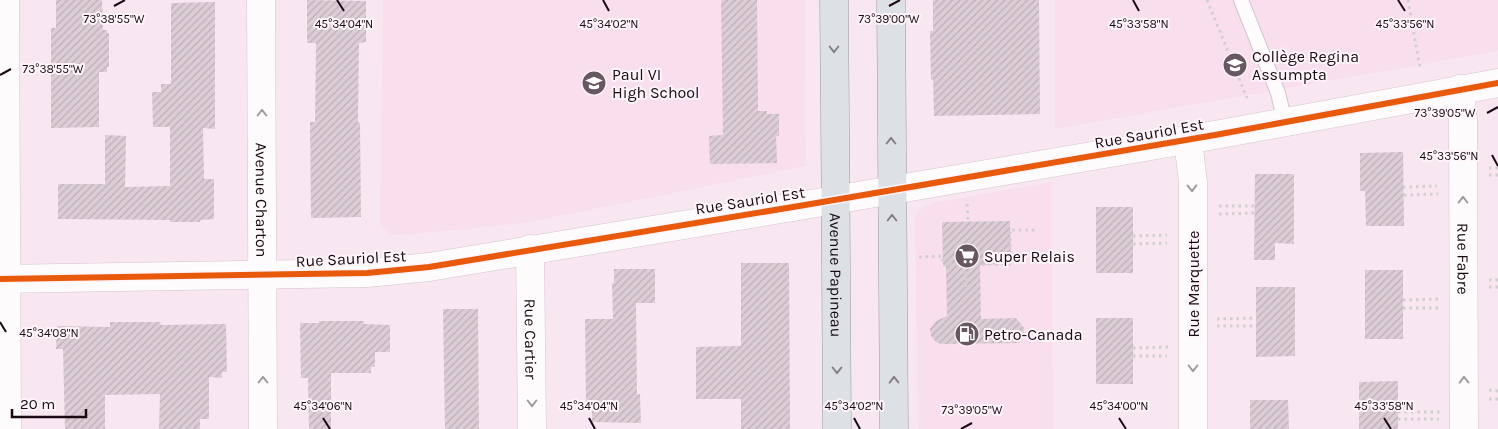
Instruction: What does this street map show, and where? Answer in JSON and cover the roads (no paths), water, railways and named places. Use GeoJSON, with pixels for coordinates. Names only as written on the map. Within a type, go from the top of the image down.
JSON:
{"type":"FeatureCollection","features":[{"type":"Feature","properties":{"kind":"main road","name":"Avenue Papineau"},"geometry":{"type":"LineString","coordinates":[[834,0],[837,429]]}},
{"type":"Feature","properties":{"kind":"main road"},"geometry":{"type":"LineString","coordinates":[[891,0],[894,429]]}},
{"type":"Feature","properties":{"kind":"street"},"geometry":{"type":"LineString","coordinates":[[5,0],[3,279],[7,429]]}},
{"type":"Feature","properties":{"kind":"street","name":"Avenue Charton"},"geometry":{"type":"LineString","coordinates":[[261,0],[263,429]]}},
{"type":"Feature","properties":{"kind":"street","name":"Rue Sauriol Est"},"geometry":{"type":"LineString","coordinates":[[3,279],[367,273],[429,266],[1188,140],[1498,83]]}},
{"type":"Feature","properties":{"kind":"street","name":"Rue Fabre"},"geometry":{"type":"LineString","coordinates":[[1452,424],[1463,121],[1460,90]]}},
{"type":"Feature","properties":{"kind":"street","name":"Rue Marquette"},"geometry":{"type":"LineString","coordinates":[[1188,140],[1192,183],[1193,429]]}},
{"type":"Feature","properties":{"kind":"street","name":"Rue Cartier"},"geometry":{"type":"LineString","coordinates":[[530,249],[532,429]]}},
{"type":"Feature","properties":{"kind":"lane"},"geometry":{"type":"LineString","coordinates":[[1241,0],[1278,93],[1285,122]]}},
{"type":"Feature","properties":{"kind":"place","name":"Collège Regina Assumpta"},"geometry":{"type":"Point","coordinates":[1235,65]}},
{"type":"Feature","properties":{"kind":"place","name":"Paul VI High School"},"geometry":{"type":"Point","coordinates":[594,83]}},
{"type":"Feature","properties":{"kind":"place","name":"Super Relais"},"geometry":{"type":"Point","coordinates":[967,256]}},
{"type":"Feature","properties":{"kind":"place","name":"Petro-Canada"},"geometry":{"type":"Point","coordinates":[967,334]}}]}
